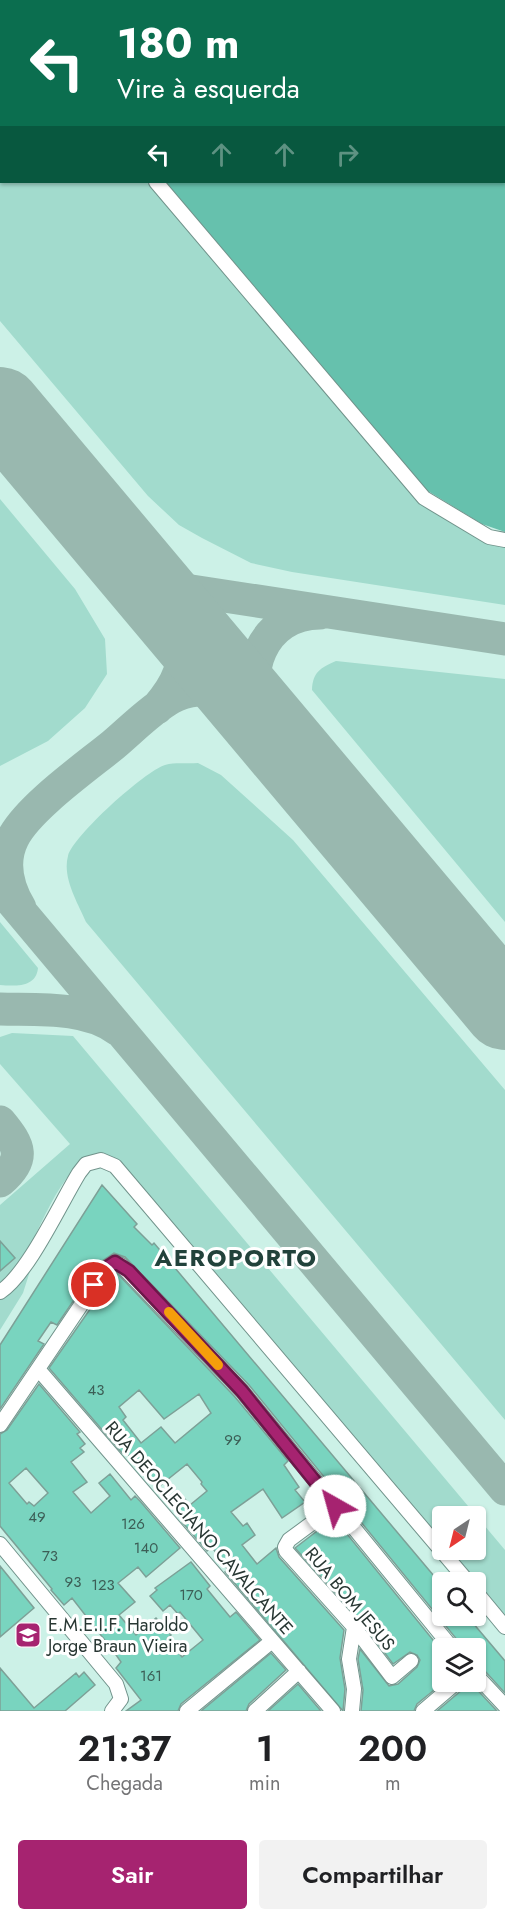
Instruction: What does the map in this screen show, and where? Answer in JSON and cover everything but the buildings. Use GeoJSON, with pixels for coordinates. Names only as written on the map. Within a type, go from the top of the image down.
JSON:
{"type":"FeatureCollection","features":[{"type":"Feature","properties":{"kind":"street"},"geometry":{"type":"LineString","coordinates":[[157,183],[424,498],[489,537],[505,540]]}},
{"type":"Feature","properties":{"kind":"street"},"geometry":{"type":"LineString","coordinates":[[0,1292],[10,1285],[24,1266],[86,1164],[101,1160],[115,1166],[460,1572]]}},
{"type":"Feature","properties":{"kind":"street"},"geometry":{"type":"LineString","coordinates":[[0,1425],[106,1268],[115,1262],[129,1271],[223,1369],[444,1638]]}},
{"type":"Feature","properties":{"kind":"street","name":"RUA DEOCLECIANO CAVALCANTE"},"geometry":{"type":"LineString","coordinates":[[38,1369],[333,1711]]}},
{"type":"Feature","properties":{"kind":"street","name":"RUA BOM JESUS"},"geometry":{"type":"LineString","coordinates":[[335,1506],[289,1540],[285,1547],[354,1627],[392,1677],[411,1661]]}},
{"type":"Feature","properties":{"kind":"street"},"geometry":{"type":"LineString","coordinates":[[0,1544],[120,1693],[118,1705],[112,1711]]}},
{"type":"Feature","properties":{"kind":"street"},"geometry":{"type":"LineString","coordinates":[[486,1604],[505,1627]]}},
{"type":"Feature","properties":{"kind":"street"},"geometry":{"type":"LineString","coordinates":[[352,1711],[354,1689],[349,1659],[354,1627]]}},
{"type":"Feature","properties":{"kind":"street"},"geometry":{"type":"LineString","coordinates":[[187,1711],[272,1641]]}},
{"type":"Feature","properties":{"kind":"street"},"geometry":{"type":"LineString","coordinates":[[255,1711],[299,1671]]}},
{"type":"Feature","properties":{"kind":"street"},"geometry":{"type":"LineString","coordinates":[[486,1686],[505,1706]]}},
{"type":"Feature","properties":{"kind":"street"},"geometry":{"type":"LineString","coordinates":[[423,1711],[445,1692]]}},
{"type":"Feature","properties":{"kind":"green space"},"geometry":{"type":"Polygon","coordinates":[[[0,183],[150,183],[403,484],[422,501],[505,546],[505,605],[292,572],[251,563],[202,538],[179,525],[148,496],[0,321],[0,183]]]}},
{"type":"Feature","properties":{"kind":"green space"},"geometry":{"type":"Polygon","coordinates":[[[165,183],[505,183],[505,532],[482,524],[423,488],[165,183]]]}},
{"type":"Feature","properties":{"kind":"green space"},"geometry":{"type":"Polygon","coordinates":[[[0,499],[75,589],[105,639],[107,674],[85,708],[48,741],[0,766],[0,499]]]}},
{"type":"Feature","properties":{"kind":"green space"},"geometry":{"type":"Polygon","coordinates":[[[336,661],[505,679],[505,922],[312,690],[318,671],[336,661]]]}},
{"type":"Feature","properties":{"kind":"green space"},"geometry":{"type":"Polygon","coordinates":[[[198,763],[221,775],[293,840],[505,1090],[505,1420],[86,922],[67,873],[68,856],[82,834],[111,805],[155,770],[169,764],[198,763]]]}},
{"type":"Feature","properties":{"kind":"green space"},"geometry":{"type":"Polygon","coordinates":[[[0,922],[38,968],[36,975],[29,982],[18,985],[0,985],[0,922]]]}},
{"type":"Feature","properties":{"kind":"green space"},"geometry":{"type":"Polygon","coordinates":[[[12,1033],[73,1036],[468,1506],[432,1506],[432,1534],[102,1155],[88,1158],[64,1182],[20,1265],[0,1285],[0,1271],[15,1258],[0,1241],[0,1205],[70,1144],[0,1064],[0,1037],[12,1033]]]}},
{"type":"Feature","properties":{"kind":"green space"},"geometry":{"type":"Polygon","coordinates":[[[30,1271],[23,1293],[0,1330],[0,1299],[30,1271]]]}},
{"type":"Feature","properties":{"kind":"green space"},"geometry":{"type":"Polygon","coordinates":[[[486,1527],[505,1550],[505,1620],[486,1597],[486,1572],[465,1572],[454,1560],[486,1560],[486,1527]]]}},
{"type":"Feature","properties":{"kind":"taxiway"},"geometry":{"type":"LineString","coordinates":[[134,568],[148,578],[172,588],[505,639]]}},
{"type":"Feature","properties":{"kind":"taxiway"},"geometry":{"type":"LineString","coordinates":[[139,574],[174,623],[183,654],[180,670],[172,688],[157,708]]}},
{"type":"Feature","properties":{"kind":"taxiway"},"geometry":{"type":"LineString","coordinates":[[266,722],[258,704],[254,686],[255,667],[261,650],[270,635],[283,624],[300,616],[320,613]]}},
{"type":"Feature","properties":{"kind":"taxiway"},"geometry":{"type":"LineString","coordinates":[[20,908],[7,874],[9,847],[20,826],[58,788],[156,708],[187,692],[209,690],[238,700],[270,729]]}},
{"type":"Feature","properties":{"kind":"taxiway"},"geometry":{"type":"LineString","coordinates":[[0,887],[505,1489]]}},
{"type":"Feature","properties":{"kind":"taxiway"},"geometry":{"type":"LineString","coordinates":[[0,1009],[76,1013],[91,1016],[117,1029]]}},
{"type":"Feature","properties":{"kind":"taxiway"},"geometry":{"type":"LineString","coordinates":[[0,1122],[16,1145],[17,1152],[14,1166],[0,1181]]}},
{"type":"Feature","properties":{"kind":"runway"},"geometry":{"type":"LineString","coordinates":[[0,408],[505,1009]]}},
{"type":"Feature","properties":{"kind":"slow traffic"},"geometry":{"type":"LineString","coordinates":[[169,1312],[218,1365]]}},
{"type":"Feature","properties":{"kind":"place","name":"E.M.E.I.F. Haroldo Jorge Braun Vieira"},"geometry":{"type":"Point","coordinates":[28,1635]}},
{"type":"Feature","properties":{"kind":"district","name":"AEROPORTO"},"geometry":{"type":"Point","coordinates":[236,1257]}},
{"type":"Feature","properties":{"kind":"route"},"geometry":{"type":"LineString","coordinates":[[94,1285],[106,1268],[115,1262],[129,1271],[223,1369],[335,1506]]}}]}
